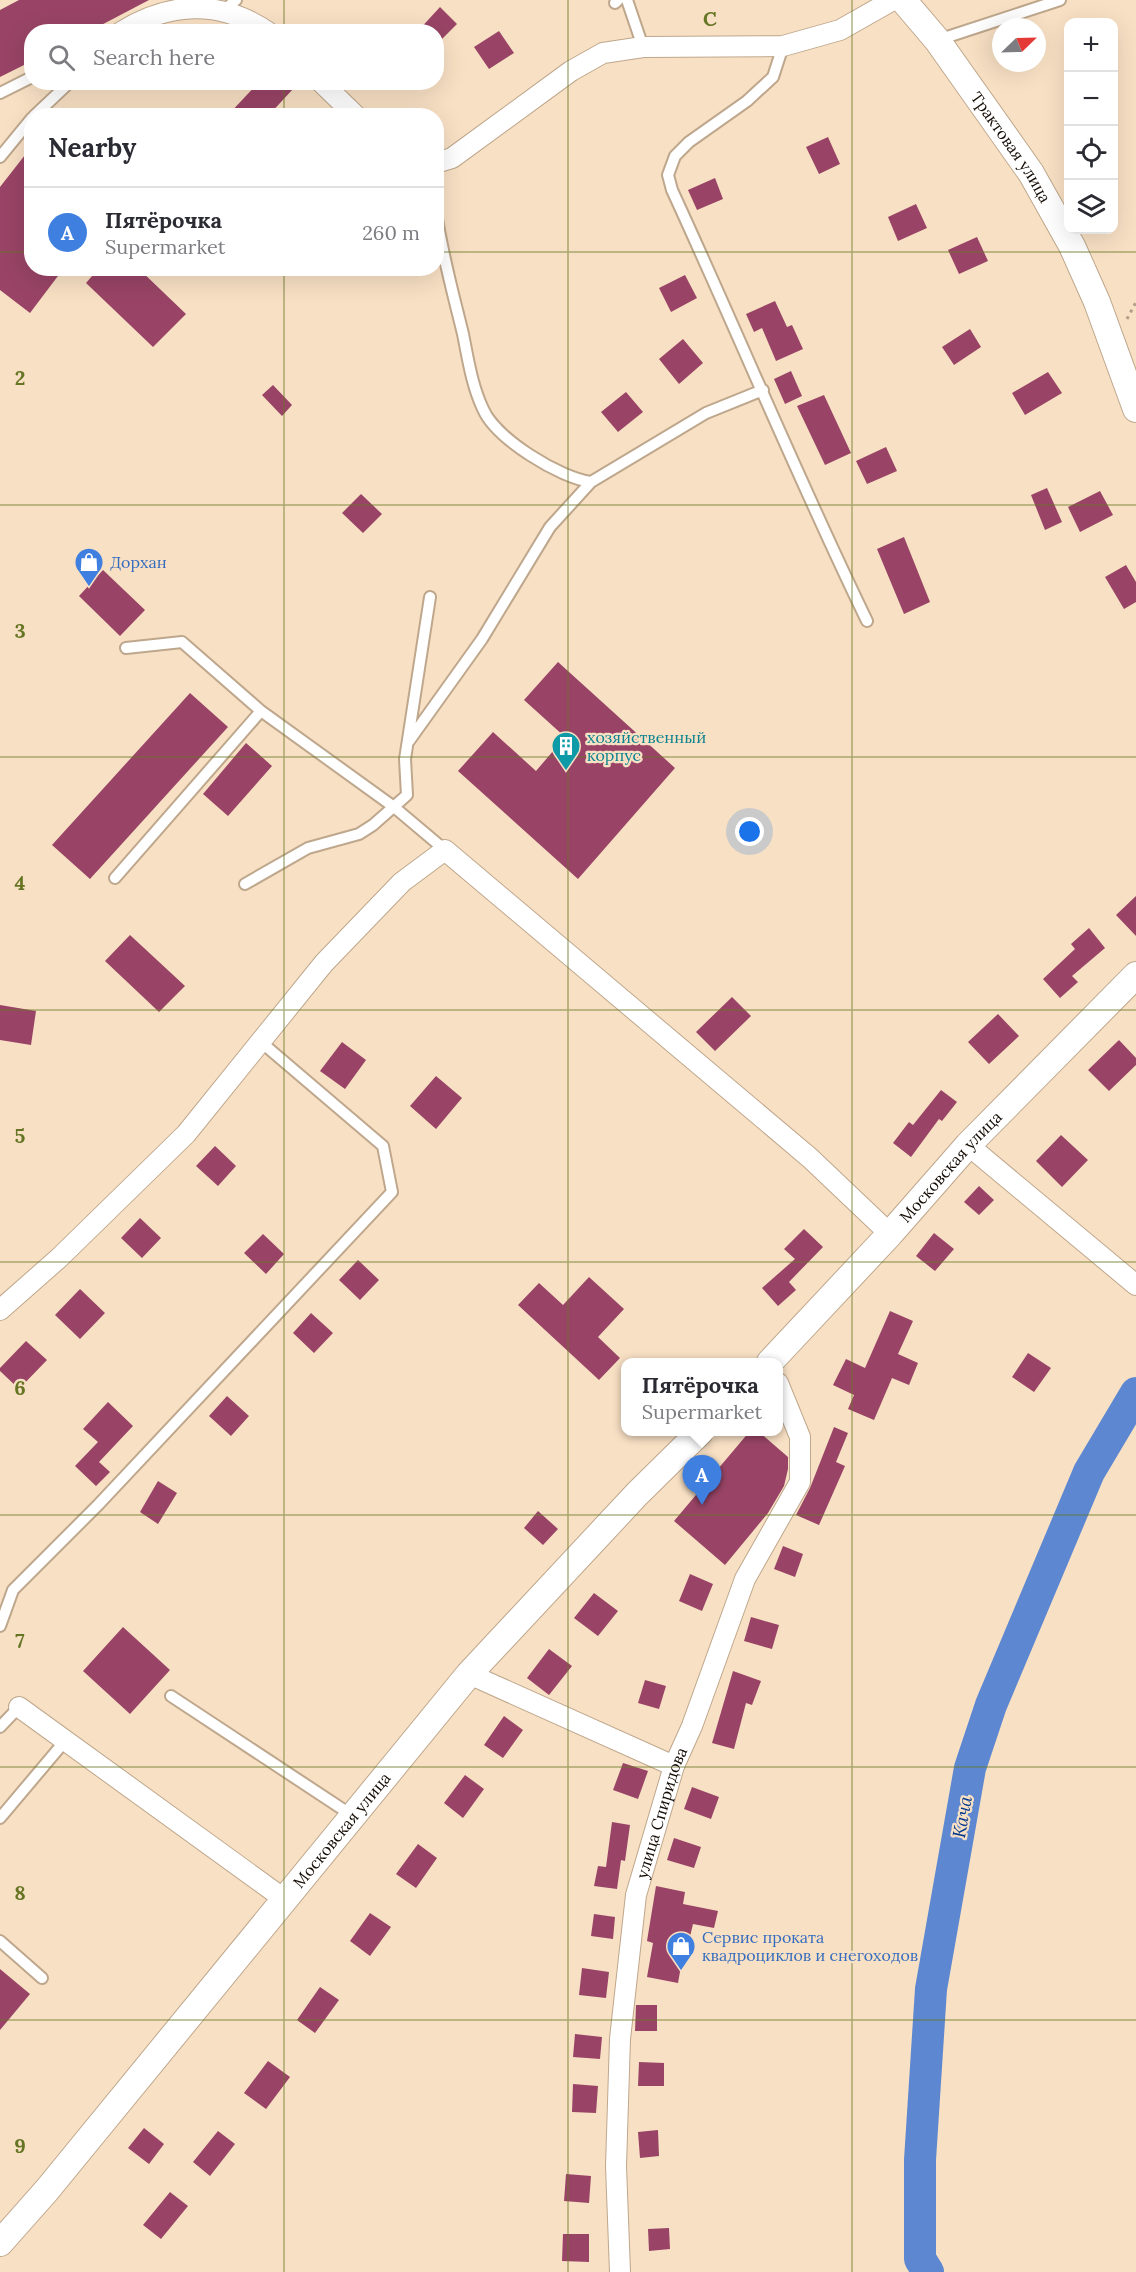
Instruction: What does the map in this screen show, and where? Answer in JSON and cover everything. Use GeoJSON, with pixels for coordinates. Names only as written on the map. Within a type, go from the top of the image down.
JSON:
{"type":"FeatureCollection","features":[{"type":"Feature","properties":{"kind":"street"},"geometry":{"type":"LineString","coordinates":[[444,160],[452,158],[571,71],[603,53],[643,46],[783,46],[840,30],[893,0]]}},
{"type":"Feature","properties":{"kind":"street","name":"Трактовая улица"},"geometry":{"type":"LineString","coordinates":[[903,0],[937,40],[1031,173],[1072,246],[1097,302],[1136,409]]}},
{"type":"Feature","properties":{"kind":"street"},"geometry":{"type":"LineString","coordinates":[[133,24],[147,15],[204,3],[233,3],[258,24]]}},
{"type":"Feature","properties":{"kind":"street"},"geometry":{"type":"LineString","coordinates":[[329,90],[348,108]]}},
{"type":"Feature","properties":{"kind":"street"},"geometry":{"type":"LineString","coordinates":[[0,1310],[59,1258],[186,1134],[324,963],[402,882],[445,850],[810,1158],[890,1234]]}},
{"type":"Feature","properties":{"kind":"street","name":"Московская улица"},"geometry":{"type":"LineString","coordinates":[[780,1358],[968,1144],[1136,975]]}},
{"type":"Feature","properties":{"kind":"street"},"geometry":{"type":"LineString","coordinates":[[968,1144],[1136,1285]]}},
{"type":"Feature","properties":{"kind":"street","name":"улица Спиридова"},"geometry":{"type":"LineString","coordinates":[[620,2272],[616,2166],[620,2038],[636,1895],[674,1766],[692,1726],[746,1579],[800,1482],[800,1437],[783,1394]]}},
{"type":"Feature","properties":{"kind":"street","name":"Московская улица"},"geometry":{"type":"LineString","coordinates":[[0,2243],[47,2190],[469,1674],[636,1494],[695,1436]]}},
{"type":"Feature","properties":{"kind":"street"},"geometry":{"type":"LineString","coordinates":[[469,1674],[674,1766]]}},
{"type":"Feature","properties":{"kind":"street"},"geometry":{"type":"LineString","coordinates":[[19,1707],[284,1899]]}},
{"type":"Feature","properties":{"kind":"lane"},"geometry":{"type":"LineString","coordinates":[[627,0],[643,46]]}},
{"type":"Feature","properties":{"kind":"lane"},"geometry":{"type":"LineString","coordinates":[[937,40],[1060,0]]}},
{"type":"Feature","properties":{"kind":"lane"},"geometry":{"type":"LineString","coordinates":[[783,46],[773,77],[747,101],[689,142],[675,156],[668,175],[672,190],[763,390],[811,507],[867,621]]}},
{"type":"Feature","properties":{"kind":"lane"},"geometry":{"type":"LineString","coordinates":[[0,93],[24,81]]}},
{"type":"Feature","properties":{"kind":"lane"},"geometry":{"type":"LineString","coordinates":[[43,108],[62,90]]}},
{"type":"Feature","properties":{"kind":"lane"},"geometry":{"type":"LineString","coordinates":[[0,157],[24,128]]}},
{"type":"Feature","properties":{"kind":"lane"},"geometry":{"type":"LineString","coordinates":[[444,258],[471,373],[483,411],[518,446],[550,469],[576,480],[591,482]]}},
{"type":"Feature","properties":{"kind":"lane"},"geometry":{"type":"LineString","coordinates":[[409,741],[482,639],[550,527],[591,482],[706,413],[763,390]]}},
{"type":"Feature","properties":{"kind":"lane"},"geometry":{"type":"LineString","coordinates":[[245,884],[308,848],[359,834],[407,795],[405,759],[430,597]]}},
{"type":"Feature","properties":{"kind":"lane"},"geometry":{"type":"LineString","coordinates":[[126,648],[182,642],[261,711],[394,807],[445,850]]}},
{"type":"Feature","properties":{"kind":"lane"},"geometry":{"type":"LineString","coordinates":[[115,878],[261,711]]}},
{"type":"Feature","properties":{"kind":"lane"},"geometry":{"type":"LineString","coordinates":[[0,1626],[13,1590],[98,1505],[392,1192],[383,1146],[261,1042]]}},
{"type":"Feature","properties":{"kind":"lane"},"geometry":{"type":"LineString","coordinates":[[171,1696],[353,1816]]}},
{"type":"Feature","properties":{"kind":"lane"},"geometry":{"type":"LineString","coordinates":[[0,1727],[19,1707]]}},
{"type":"Feature","properties":{"kind":"lane"},"geometry":{"type":"LineString","coordinates":[[0,1818],[65,1741]]}},
{"type":"Feature","properties":{"kind":"lane"},"geometry":{"type":"LineString","coordinates":[[0,1941],[42,1978]]}},
{"type":"Feature","properties":{"kind":"building"},"geometry":{"type":"Polygon","coordinates":[[[19,0],[149,0],[103,24],[24,24],[24,65],[0,77],[0,10],[19,0]]]}},
{"type":"Feature","properties":{"kind":"building"},"geometry":{"type":"Polygon","coordinates":[[[440,7],[457,24],[444,37],[444,24],[424,24],[440,7]]]}},
{"type":"Feature","properties":{"kind":"building"},"geometry":{"type":"Polygon","coordinates":[[[499,31],[514,53],[489,69],[474,47],[499,31]]]}},
{"type":"Feature","properties":{"kind":"building"},"geometry":{"type":"Polygon","coordinates":[[[251,90],[292,90],[275,108],[235,108],[251,90]]]}},
{"type":"Feature","properties":{"kind":"building"},"geometry":{"type":"Polygon","coordinates":[[[828,137],[840,164],[819,174],[806,147],[828,137]]]}},
{"type":"Feature","properties":{"kind":"building"},"geometry":{"type":"Polygon","coordinates":[[[24,156],[24,276],[58,276],[30,313],[0,290],[0,187],[24,156]]]}},
{"type":"Feature","properties":{"kind":"building"},"geometry":{"type":"Polygon","coordinates":[[[715,178],[723,199],[697,210],[688,190],[715,178]]]}},
{"type":"Feature","properties":{"kind":"building"},"geometry":{"type":"Polygon","coordinates":[[[916,204],[927,228],[898,241],[888,217],[916,204]]]}},
{"type":"Feature","properties":{"kind":"building"},"geometry":{"type":"Polygon","coordinates":[[[977,237],[988,261],[959,274],[948,250],[977,237]]]}},
{"type":"Feature","properties":{"kind":"building"},"geometry":{"type":"Polygon","coordinates":[[[685,275],[697,298],[671,312],[659,288],[685,275]]]}},
{"type":"Feature","properties":{"kind":"building"},"geometry":{"type":"Polygon","coordinates":[[[92,276],[146,276],[186,314],[153,347],[86,283],[92,276]]]}},
{"type":"Feature","properties":{"kind":"building"},"geometry":{"type":"Polygon","coordinates":[[[775,301],[787,327],[792,325],[803,349],[776,361],[762,328],[754,332],[746,314],[775,301]]]}},
{"type":"Feature","properties":{"kind":"building"},"geometry":{"type":"Polygon","coordinates":[[[970,329],[981,347],[954,365],[942,347],[970,329]]]}},
{"type":"Feature","properties":{"kind":"building"},"geometry":{"type":"Polygon","coordinates":[[[683,339],[703,363],[679,384],[659,359],[683,339]]]}},
{"type":"Feature","properties":{"kind":"building"},"geometry":{"type":"Polygon","coordinates":[[[791,371],[802,396],[785,404],[774,379],[791,371]]]}},
{"type":"Feature","properties":{"kind":"building"},"geometry":{"type":"Polygon","coordinates":[[[1048,372],[1062,393],[1025,415],[1012,393],[1048,372]]]}},
{"type":"Feature","properties":{"kind":"building"},"geometry":{"type":"Polygon","coordinates":[[[273,385],[292,405],[282,416],[262,395],[273,385]]]}},
{"type":"Feature","properties":{"kind":"building"},"geometry":{"type":"Polygon","coordinates":[[[626,392],[643,412],[618,432],[601,412],[626,392]]]}},
{"type":"Feature","properties":{"kind":"building"},"geometry":{"type":"Polygon","coordinates":[[[824,395],[851,453],[825,465],[797,406],[824,395]]]}},
{"type":"Feature","properties":{"kind":"building"},"geometry":{"type":"Polygon","coordinates":[[[886,447],[897,471],[867,484],[856,461],[886,447]]]}},
{"type":"Feature","properties":{"kind":"building"},"geometry":{"type":"Polygon","coordinates":[[[1047,488],[1062,522],[1045,530],[1031,495],[1047,488]]]}},
{"type":"Feature","properties":{"kind":"building"},"geometry":{"type":"Polygon","coordinates":[[[1100,491],[1113,515],[1080,532],[1068,507],[1100,491]]]}},
{"type":"Feature","properties":{"kind":"building"},"geometry":{"type":"Polygon","coordinates":[[[361,494],[382,514],[363,533],[342,513],[361,494]]]}},
{"type":"Feature","properties":{"kind":"building"},"geometry":{"type":"Polygon","coordinates":[[[904,537],[930,602],[904,614],[877,549],[904,537]]]}},
{"type":"Feature","properties":{"kind":"building"},"geometry":{"type":"Polygon","coordinates":[[[1126,565],[1136,582],[1136,602],[1124,609],[1105,577],[1126,565]]]}},
{"type":"Feature","properties":{"kind":"building"},"geometry":{"type":"Polygon","coordinates":[[[103,570],[145,610],[120,636],[79,596],[103,570]]]}},
{"type":"Feature","properties":{"kind":"building","name":"хозяйственный корпус"},"geometry":{"type":"Polygon","coordinates":[[[558,662],[675,768],[578,879],[458,771],[493,732],[536,771],[565,737],[524,700],[558,662]]]}},
{"type":"Feature","properties":{"kind":"building"},"geometry":{"type":"Polygon","coordinates":[[[190,693],[228,727],[90,879],[52,845],[190,693]]]}},
{"type":"Feature","properties":{"kind":"building"},"geometry":{"type":"Polygon","coordinates":[[[246,743],[272,766],[228,816],[203,794],[246,743]]]}},
{"type":"Feature","properties":{"kind":"building"},"geometry":{"type":"Polygon","coordinates":[[[1136,896],[1136,936],[1116,915],[1136,896]]]}},
{"type":"Feature","properties":{"kind":"building"},"geometry":{"type":"Polygon","coordinates":[[[1089,928],[1105,948],[1072,976],[1078,982],[1060,998],[1043,979],[1075,949],[1071,944],[1089,928]]]}},
{"type":"Feature","properties":{"kind":"building"},"geometry":{"type":"Polygon","coordinates":[[[130,935],[185,986],[159,1012],[105,961],[130,935]]]}},
{"type":"Feature","properties":{"kind":"building"},"geometry":{"type":"Polygon","coordinates":[[[732,997],[751,1016],[715,1051],[696,1032],[732,997]]]}},
{"type":"Feature","properties":{"kind":"building"},"geometry":{"type":"Polygon","coordinates":[[[0,1005],[36,1011],[31,1045],[0,1040],[0,1005]]]}},
{"type":"Feature","properties":{"kind":"building"},"geometry":{"type":"Polygon","coordinates":[[[998,1014],[1019,1036],[989,1064],[968,1042],[998,1014]]]}},
{"type":"Feature","properties":{"kind":"building"},"geometry":{"type":"Polygon","coordinates":[[[1119,1040],[1136,1058],[1136,1065],[1109,1091],[1088,1070],[1119,1040]]]}},
{"type":"Feature","properties":{"kind":"building"},"geometry":{"type":"Polygon","coordinates":[[[342,1042],[366,1060],[345,1089],[320,1071],[342,1042]]]}},
{"type":"Feature","properties":{"kind":"building"},"geometry":{"type":"Polygon","coordinates":[[[436,1076],[462,1098],[436,1129],[410,1106],[436,1076]]]}},
{"type":"Feature","properties":{"kind":"building"},"geometry":{"type":"Polygon","coordinates":[[[941,1090],[957,1102],[942,1121],[939,1119],[911,1157],[893,1143],[909,1122],[913,1125],[941,1090]]]}},
{"type":"Feature","properties":{"kind":"building"},"geometry":{"type":"Polygon","coordinates":[[[1061,1135],[1088,1160],[1062,1187],[1036,1161],[1061,1135]]]}},
{"type":"Feature","properties":{"kind":"building"},"geometry":{"type":"Polygon","coordinates":[[[215,1146],[236,1166],[218,1186],[196,1166],[215,1146]]]}},
{"type":"Feature","properties":{"kind":"building"},"geometry":{"type":"Polygon","coordinates":[[[979,1186],[994,1200],[979,1215],[964,1202],[979,1186]]]}},
{"type":"Feature","properties":{"kind":"building"},"geometry":{"type":"Polygon","coordinates":[[[140,1218],[161,1238],[142,1258],[121,1238],[140,1218]]]}},
{"type":"Feature","properties":{"kind":"building"},"geometry":{"type":"Polygon","coordinates":[[[804,1229],[823,1247],[789,1282],[796,1290],[778,1306],[762,1288],[795,1259],[784,1249],[804,1229]]]}},
{"type":"Feature","properties":{"kind":"building"},"geometry":{"type":"Polygon","coordinates":[[[934,1233],[954,1249],[935,1271],[916,1256],[934,1233]]]}},
{"type":"Feature","properties":{"kind":"building"},"geometry":{"type":"Polygon","coordinates":[[[263,1234],[284,1254],[266,1274],[244,1253],[263,1234]]]}},
{"type":"Feature","properties":{"kind":"building"},"geometry":{"type":"Polygon","coordinates":[[[358,1260],[379,1280],[360,1300],[339,1280],[358,1260]]]}},
{"type":"Feature","properties":{"kind":"building"},"geometry":{"type":"Polygon","coordinates":[[[589,1277],[624,1309],[598,1337],[620,1358],[599,1380],[518,1305],[539,1283],[563,1305],[589,1277]]]}},
{"type":"Feature","properties":{"kind":"building"},"geometry":{"type":"Polygon","coordinates":[[[80,1289],[105,1313],[80,1339],[55,1315],[80,1289]]]}},
{"type":"Feature","properties":{"kind":"building"},"geometry":{"type":"Polygon","coordinates":[[[890,1311],[913,1321],[898,1354],[918,1363],[909,1385],[892,1378],[874,1420],[848,1409],[854,1395],[833,1385],[846,1359],[865,1368],[890,1311]]]}},
{"type":"Feature","properties":{"kind":"building"},"geometry":{"type":"Polygon","coordinates":[[[311,1313],[333,1333],[314,1353],[293,1333],[311,1313]]]}},
{"type":"Feature","properties":{"kind":"building"},"geometry":{"type":"Polygon","coordinates":[[[26,1341],[47,1360],[19,1389],[0,1371],[0,1368],[26,1341]]]}},
{"type":"Feature","properties":{"kind":"building"},"geometry":{"type":"Polygon","coordinates":[[[1028,1353],[1051,1368],[1034,1392],[1012,1377],[1028,1353]]]}},
{"type":"Feature","properties":{"kind":"building"},"geometry":{"type":"Polygon","coordinates":[[[227,1396],[249,1416],[231,1436],[209,1416],[227,1396]]]}},
{"type":"Feature","properties":{"kind":"building"},"geometry":{"type":"Polygon","coordinates":[[[108,1402],[133,1426],[99,1462],[110,1472],[96,1486],[75,1466],[98,1442],[83,1429],[108,1402]]]}},
{"type":"Feature","properties":{"kind":"building"},"geometry":{"type":"Polygon","coordinates":[[[834,1427],[848,1433],[836,1462],[845,1466],[819,1525],[796,1515],[810,1488],[834,1427]]]}},
{"type":"Feature","properties":{"kind":"building"},"geometry":{"type":"Polygon","coordinates":[[[746,1436],[764,1436],[788,1457],[784,1486],[768,1513],[725,1565],[674,1521],[746,1436]]]}},
{"type":"Feature","properties":{"kind":"building"},"geometry":{"type":"Polygon","coordinates":[[[158,1481],[177,1493],[158,1524],[140,1512],[158,1481]]]}},
{"type":"Feature","properties":{"kind":"building"},"geometry":{"type":"Polygon","coordinates":[[[538,1511],[558,1529],[543,1545],[524,1528],[538,1511]]]}},
{"type":"Feature","properties":{"kind":"building"},"geometry":{"type":"Polygon","coordinates":[[[783,1546],[803,1554],[795,1577],[774,1569],[783,1546]]]}},
{"type":"Feature","properties":{"kind":"building"},"geometry":{"type":"Polygon","coordinates":[[[690,1574],[713,1584],[702,1611],[679,1601],[690,1574]]]}},
{"type":"Feature","properties":{"kind":"building"},"geometry":{"type":"Polygon","coordinates":[[[594,1593],[618,1611],[598,1636],[574,1618],[594,1593]]]}},
{"type":"Feature","properties":{"kind":"building"},"geometry":{"type":"Polygon","coordinates":[[[751,1617],[779,1625],[772,1649],[744,1641],[751,1617]]]}},
{"type":"Feature","properties":{"kind":"building"},"geometry":{"type":"Polygon","coordinates":[[[123,1627],[170,1670],[130,1714],[83,1671],[123,1627]]]}},
{"type":"Feature","properties":{"kind":"building"},"geometry":{"type":"Polygon","coordinates":[[[549,1649],[572,1666],[549,1695],[527,1678],[549,1649]]]}},
{"type":"Feature","properties":{"kind":"building"},"geometry":{"type":"Polygon","coordinates":[[[733,1671],[761,1681],[752,1705],[746,1703],[734,1749],[712,1743],[733,1671]]]}},
{"type":"Feature","properties":{"kind":"building"},"geometry":{"type":"Polygon","coordinates":[[[645,1680],[666,1686],[659,1709],[638,1703],[645,1680]]]}},
{"type":"Feature","properties":{"kind":"building"},"geometry":{"type":"Polygon","coordinates":[[[504,1716],[523,1730],[503,1758],[484,1745],[504,1716]]]}},
{"type":"Feature","properties":{"kind":"building"},"geometry":{"type":"Polygon","coordinates":[[[623,1763],[648,1771],[638,1799],[613,1790],[623,1763]]]}},
{"type":"Feature","properties":{"kind":"building"},"geometry":{"type":"Polygon","coordinates":[[[465,1775],[484,1789],[463,1818],[444,1803],[465,1775]]]}},
{"type":"Feature","properties":{"kind":"building"},"geometry":{"type":"Polygon","coordinates":[[[692,1787],[719,1797],[711,1819],[684,1809],[692,1787]]]}},
{"type":"Feature","properties":{"kind":"building"},"geometry":{"type":"Polygon","coordinates":[[[612,1822],[630,1825],[625,1861],[621,1860],[617,1889],[594,1886],[598,1866],[606,1867],[612,1822]]]}},
{"type":"Feature","properties":{"kind":"building"},"geometry":{"type":"Polygon","coordinates":[[[674,1838],[701,1847],[694,1868],[667,1860],[674,1838]]]}},
{"type":"Feature","properties":{"kind":"building"},"geometry":{"type":"Polygon","coordinates":[[[418,1844],[437,1858],[416,1888],[396,1874],[418,1844]]]}},
{"type":"Feature","properties":{"kind":"building"},"geometry":{"type":"Polygon","coordinates":[[[656,1886],[685,1892],[683,1904],[718,1911],[714,1928],[693,1924],[687,1949],[684,1949],[678,1983],[647,1977],[653,1943],[647,1941],[656,1886]]]}},
{"type":"Feature","properties":{"kind":"building"},"geometry":{"type":"Polygon","coordinates":[[[370,1913],[391,1927],[370,1956],[350,1941],[370,1913]]]}},
{"type":"Feature","properties":{"kind":"building"},"geometry":{"type":"Polygon","coordinates":[[[594,1914],[615,1917],[613,1939],[591,1936],[594,1914]]]}},
{"type":"Feature","properties":{"kind":"building"},"geometry":{"type":"Polygon","coordinates":[[[582,1968],[609,1972],[606,1998],[579,1995],[582,1968]]]}},
{"type":"Feature","properties":{"kind":"building"},"geometry":{"type":"Polygon","coordinates":[[[0,1969],[30,1994],[0,2030],[0,1969]]]}},
{"type":"Feature","properties":{"kind":"building"},"geometry":{"type":"Polygon","coordinates":[[[320,1987],[339,2000],[315,2033],[297,2020],[320,1987]]]}},
{"type":"Feature","properties":{"kind":"building"},"geometry":{"type":"Polygon","coordinates":[[[636,2005],[657,2005],[657,2031],[635,2031],[636,2005]]]}},
{"type":"Feature","properties":{"kind":"building"},"geometry":{"type":"Polygon","coordinates":[[[575,2034],[602,2037],[600,2059],[573,2057],[575,2034]]]}},
{"type":"Feature","properties":{"kind":"building"},"geometry":{"type":"Polygon","coordinates":[[[268,2061],[290,2077],[266,2109],[244,2093],[268,2061]]]}},
{"type":"Feature","properties":{"kind":"building"},"geometry":{"type":"Polygon","coordinates":[[[639,2062],[664,2063],[664,2086],[638,2086],[639,2062]]]}},
{"type":"Feature","properties":{"kind":"building"},"geometry":{"type":"Polygon","coordinates":[[[573,2084],[598,2086],[596,2113],[572,2112],[573,2084]]]}},
{"type":"Feature","properties":{"kind":"building"},"geometry":{"type":"Polygon","coordinates":[[[144,2128],[164,2144],[149,2164],[128,2148],[144,2128]]]}},
{"type":"Feature","properties":{"kind":"building"},"geometry":{"type":"Polygon","coordinates":[[[658,2130],[659,2156],[640,2158],[638,2132],[658,2130]]]}},
{"type":"Feature","properties":{"kind":"building"},"geometry":{"type":"Polygon","coordinates":[[[218,2131],[235,2144],[210,2176],[193,2162],[218,2131]]]}},
{"type":"Feature","properties":{"kind":"building"},"geometry":{"type":"Polygon","coordinates":[[[566,2174],[591,2176],[589,2203],[564,2201],[566,2174]]]}},
{"type":"Feature","properties":{"kind":"building"},"geometry":{"type":"Polygon","coordinates":[[[170,2192],[188,2206],[161,2239],[143,2225],[170,2192]]]}},
{"type":"Feature","properties":{"kind":"building"},"geometry":{"type":"Polygon","coordinates":[[[669,2228],[670,2249],[649,2251],[648,2229],[669,2228]]]}},
{"type":"Feature","properties":{"kind":"building"},"geometry":{"type":"Polygon","coordinates":[[[563,2234],[589,2234],[589,2262],[562,2261],[563,2234]]]}},
{"type":"Feature","properties":{"kind":"waterway","name":"Кача"},"geometry":{"type":"LineString","coordinates":[[928,2272],[920,2259],[920,2160],[931,1989],[970,1768],[991,1705],[1089,1472],[1136,1393]]}},
{"type":"Feature","properties":{"kind":"place","name":"Дорхан"},"geometry":{"type":"Point","coordinates":[89,588]}},
{"type":"Feature","properties":{"kind":"place","name":"хозяйственный корпус"},"geometry":{"type":"Point","coordinates":[566,772]}},
{"type":"Feature","properties":{"kind":"place","name":"Пятёрочка"},"geometry":{"type":"Point","coordinates":[702,1505]}},
{"type":"Feature","properties":{"kind":"place","name":"Сервис проката квадроциклов и снегоходов"},"geometry":{"type":"Point","coordinates":[681,1972]}}]}
